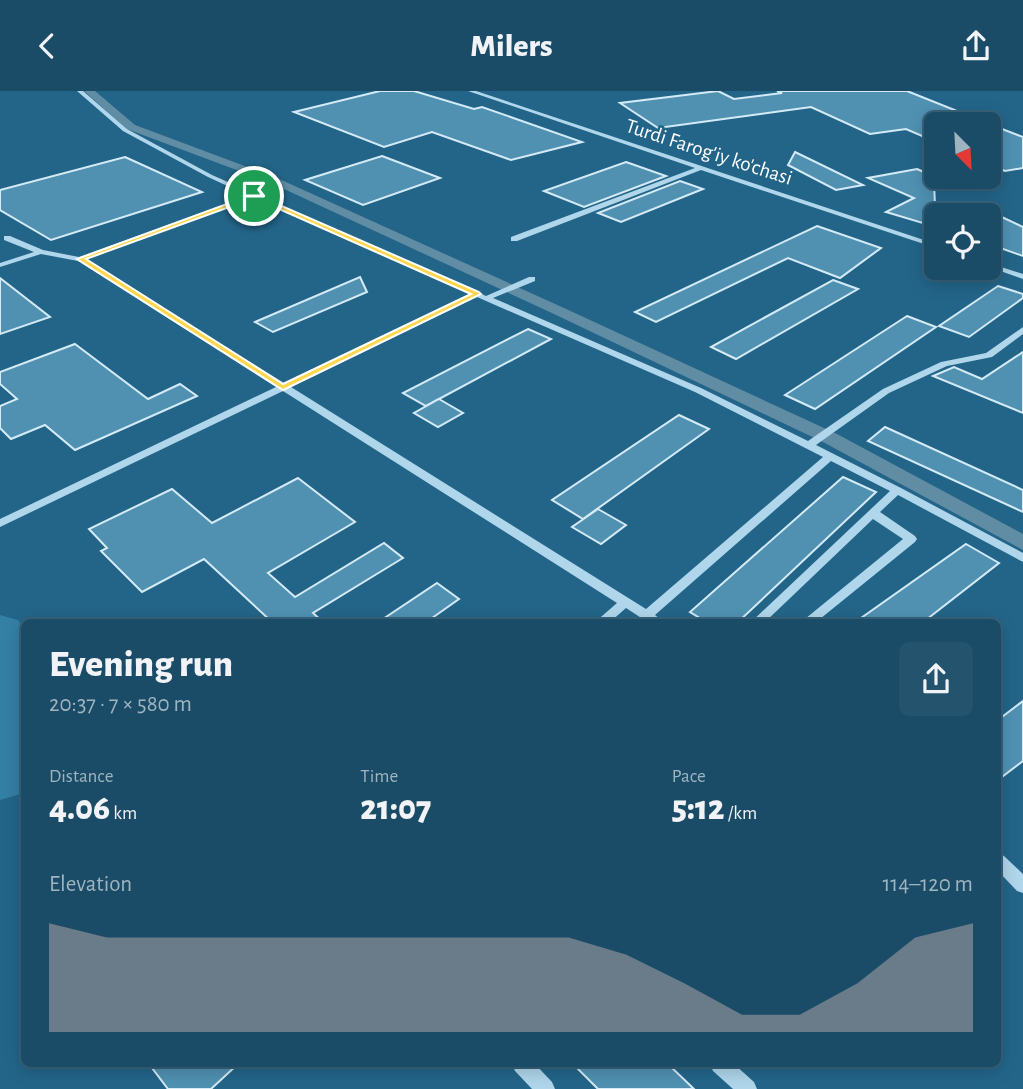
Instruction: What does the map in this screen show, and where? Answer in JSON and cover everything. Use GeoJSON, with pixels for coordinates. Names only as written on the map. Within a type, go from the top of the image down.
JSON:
{"type":"FeatureCollection","features":[{"type":"Feature","properties":{"kind":"street"},"geometry":{"type":"LineString","coordinates":[[80,91],[125,130],[210,176],[813,442],[830,456],[1023,558]]}},
{"type":"Feature","properties":{"kind":"street","name":"Turdi Farog'iy ko'chasi"},"geometry":{"type":"LineString","coordinates":[[471,91],[924,242]]}},
{"type":"Feature","properties":{"kind":"street"},"geometry":{"type":"LineString","coordinates":[[513,239],[700,168]]}},
{"type":"Feature","properties":{"kind":"street"},"geometry":{"type":"LineString","coordinates":[[80,259],[254,196]]}},
{"type":"Feature","properties":{"kind":"street"},"geometry":{"type":"LineString","coordinates":[[7,238],[40,253],[80,259],[653,619]]}},
{"type":"Feature","properties":{"kind":"street"},"geometry":{"type":"LineString","coordinates":[[0,265],[40,253]]}},
{"type":"Feature","properties":{"kind":"street"},"geometry":{"type":"LineString","coordinates":[[1001,269],[1023,277]]}},
{"type":"Feature","properties":{"kind":"street"},"geometry":{"type":"LineString","coordinates":[[488,298],[532,279]]}},
{"type":"Feature","properties":{"kind":"street"},"geometry":{"type":"LineString","coordinates":[[0,523],[477,294]]}},
{"type":"Feature","properties":{"kind":"street"},"geometry":{"type":"LineString","coordinates":[[813,442],[886,391],[944,364],[989,355],[1023,330]]}},
{"type":"Feature","properties":{"kind":"street"},"geometry":{"type":"LineString","coordinates":[[647,615],[830,456]]}},
{"type":"Feature","properties":{"kind":"street"},"geometry":{"type":"LineString","coordinates":[[761,619],[897,490]]}},
{"type":"Feature","properties":{"kind":"street"},"geometry":{"type":"LineString","coordinates":[[811,619],[911,538],[873,513]]}},
{"type":"Feature","properties":{"kind":"street"},"geometry":{"type":"LineString","coordinates":[[605,619],[626,602]]}},
{"type":"Feature","properties":{"kind":"street"},"geometry":{"type":"LineString","coordinates":[[1001,864],[1023,883]]}},
{"type":"Feature","properties":{"kind":"street"},"geometry":{"type":"LineString","coordinates":[[525,1067],[545,1089]]}},
{"type":"Feature","properties":{"kind":"street"},"geometry":{"type":"LineString","coordinates":[[723,1067],[747,1089]]}},
{"type":"Feature","properties":{"kind":"shaded area"},"geometry":{"type":"Polygon","coordinates":[[[0,615],[18,620],[21,624],[21,794],[0,800],[0,615]]]}},
{"type":"Feature","properties":{"kind":"building"},"geometry":{"type":"Polygon","coordinates":[[[380,91],[414,91],[474,109],[482,107],[582,142],[511,160],[432,132],[384,147],[294,112],[380,91]]]}},
{"type":"Feature","properties":{"kind":"building"},"geometry":{"type":"Polygon","coordinates":[[[718,91],[734,99],[782,93],[777,91],[907,91],[960,112],[924,112],[924,137],[906,129],[870,134],[811,107],[658,128],[620,103],[718,91]]]}},
{"type":"Feature","properties":{"kind":"building"},"geometry":{"type":"Polygon","coordinates":[[[1001,129],[1023,137],[1023,168],[1001,169],[1001,129]]]}},
{"type":"Feature","properties":{"kind":"building"},"geometry":{"type":"Polygon","coordinates":[[[795,152],[863,185],[836,190],[788,165],[795,152]]]}},
{"type":"Feature","properties":{"kind":"building"},"geometry":{"type":"Polygon","coordinates":[[[382,156],[440,178],[363,205],[305,180],[382,156]]]}},
{"type":"Feature","properties":{"kind":"building"},"geometry":{"type":"Polygon","coordinates":[[[125,157],[202,192],[51,240],[0,210],[0,190],[125,157]]]}},
{"type":"Feature","properties":{"kind":"building"},"geometry":{"type":"Polygon","coordinates":[[[626,162],[666,176],[584,207],[544,191],[626,162]]]}},
{"type":"Feature","properties":{"kind":"building"},"geometry":{"type":"Polygon","coordinates":[[[917,169],[924,172],[924,189],[934,189],[935,203],[924,203],[924,223],[886,212],[914,198],[868,178],[917,169]]]}},
{"type":"Feature","properties":{"kind":"building"},"geometry":{"type":"Polygon","coordinates":[[[680,181],[703,189],[621,222],[598,213],[680,181]]]}},
{"type":"Feature","properties":{"kind":"building"},"geometry":{"type":"Polygon","coordinates":[[[1001,217],[1023,227],[1023,256],[1001,248],[1001,217]]]}},
{"type":"Feature","properties":{"kind":"building"},"geometry":{"type":"Polygon","coordinates":[[[817,226],[881,248],[840,278],[788,258],[656,322],[635,312],[817,226]]]}},
{"type":"Feature","properties":{"kind":"building"},"geometry":{"type":"Polygon","coordinates":[[[360,277],[367,292],[273,332],[255,322],[360,277]]]}},
{"type":"Feature","properties":{"kind":"building"},"geometry":{"type":"Polygon","coordinates":[[[0,278],[50,317],[0,334],[0,278]]]}},
{"type":"Feature","properties":{"kind":"building"},"geometry":{"type":"Polygon","coordinates":[[[833,280],[858,289],[736,359],[711,347],[833,280]]]}},
{"type":"Feature","properties":{"kind":"building"},"geometry":{"type":"Polygon","coordinates":[[[998,286],[1023,294],[1023,298],[969,337],[939,326],[998,286]]]}},
{"type":"Feature","properties":{"kind":"building"},"geometry":{"type":"Polygon","coordinates":[[[907,316],[936,327],[815,409],[785,395],[907,316]]]}},
{"type":"Feature","properties":{"kind":"building"},"geometry":{"type":"Polygon","coordinates":[[[528,329],[551,339],[426,406],[403,393],[528,329]]]}},
{"type":"Feature","properties":{"kind":"building"},"geometry":{"type":"Polygon","coordinates":[[[75,344],[148,399],[180,384],[197,396],[75,450],[45,425],[11,439],[0,428],[0,406],[17,399],[0,384],[0,372],[75,344]]]}},
{"type":"Feature","properties":{"kind":"building"},"geometry":{"type":"Polygon","coordinates":[[[1023,352],[1023,413],[933,376],[954,367],[982,379],[1023,352]]]}},
{"type":"Feature","properties":{"kind":"building"},"geometry":{"type":"Polygon","coordinates":[[[439,399],[463,413],[438,427],[414,413],[439,399]]]}},
{"type":"Feature","properties":{"kind":"building"},"geometry":{"type":"Polygon","coordinates":[[[679,415],[709,429],[583,519],[552,500],[679,415]]]}},
{"type":"Feature","properties":{"kind":"building"},"geometry":{"type":"Polygon","coordinates":[[[885,427],[1023,490],[1023,512],[868,441],[885,427]]]}},
{"type":"Feature","properties":{"kind":"building"},"geometry":{"type":"Polygon","coordinates":[[[843,477],[876,492],[741,619],[701,619],[690,612],[843,477]]]}},
{"type":"Feature","properties":{"kind":"building"},"geometry":{"type":"Polygon","coordinates":[[[298,478],[355,522],[268,573],[295,597],[384,543],[403,558],[313,613],[320,619],[269,619],[204,559],[142,592],[101,551],[107,548],[89,529],[172,489],[212,523],[298,478]]]}},
{"type":"Feature","properties":{"kind":"building"},"geometry":{"type":"Polygon","coordinates":[[[598,509],[626,525],[601,544],[572,527],[598,509]]]}},
{"type":"Feature","properties":{"kind":"building"},"geometry":{"type":"Polygon","coordinates":[[[966,544],[999,563],[927,619],[860,619],[966,544]]]}},
{"type":"Feature","properties":{"kind":"building"},"geometry":{"type":"Polygon","coordinates":[[[437,583],[459,599],[431,619],[383,619],[437,583]]]}},
{"type":"Feature","properties":{"kind":"building"},"geometry":{"type":"Polygon","coordinates":[[[1023,701],[1023,761],[1001,778],[1001,718],[1023,701]]]}},
{"type":"Feature","properties":{"kind":"building"},"geometry":{"type":"Polygon","coordinates":[[[151,1067],[235,1067],[211,1089],[168,1089],[151,1067]]]}},
{"type":"Feature","properties":{"kind":"building"},"geometry":{"type":"Polygon","coordinates":[[[576,1067],[671,1067],[694,1089],[598,1089],[576,1067]]]}},
{"type":"Feature","properties":{"kind":"waterway"},"geometry":{"type":"LineString","coordinates":[[89,91],[131,127],[273,180],[559,311],[830,438],[1023,543]]}},
{"type":"Feature","properties":{"kind":"route"},"geometry":{"type":"LineString","coordinates":[[254,196],[477,294],[283,387],[80,259],[254,196]]}}]}
